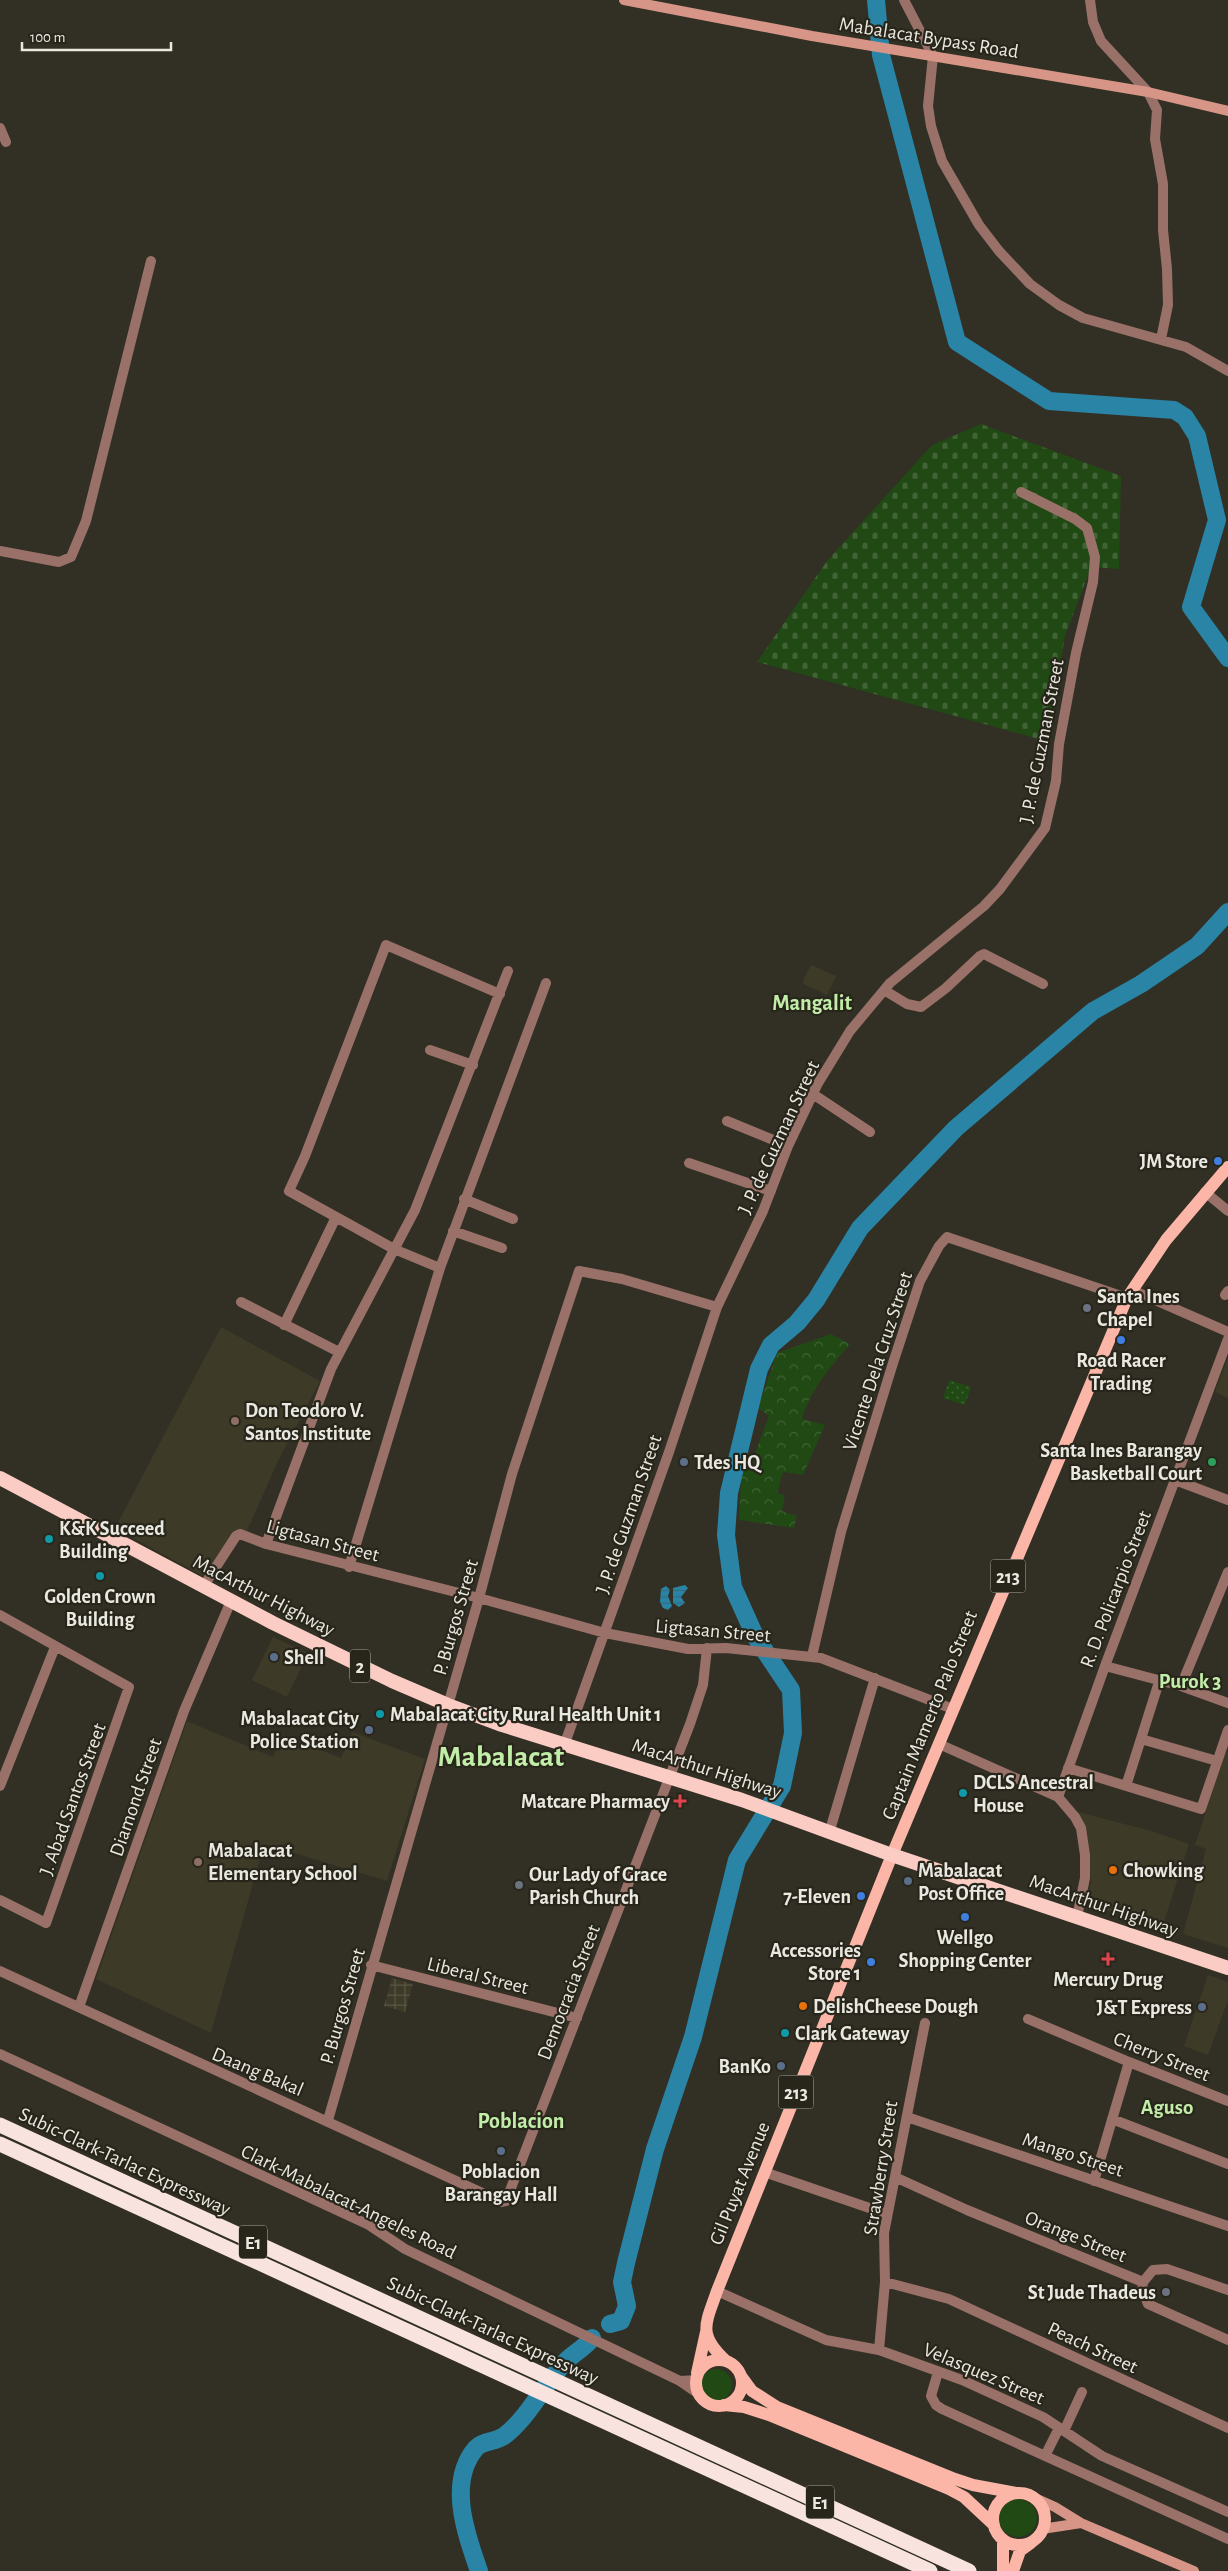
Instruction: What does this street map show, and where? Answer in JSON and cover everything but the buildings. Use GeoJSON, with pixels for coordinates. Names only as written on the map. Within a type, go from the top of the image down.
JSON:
{"type":"FeatureCollection","features":[{"type":"Feature","properties":{"kind":"highway","name":"MacArthur Highway"},"geometry":{"type":"LineString","coordinates":[[0,1478],[203,1587],[392,1681],[448,1705],[499,1724],[565,1743],[742,1800],[830,1830],[892,1855],[1227,1966]]}},
{"type":"Feature","properties":{"kind":"highway","name":"Subic-Clark-Tarlac Expressway"},"geometry":{"type":"LineString","coordinates":[[0,2125],[969,2571]]}},
{"type":"Feature","properties":{"kind":"highway","name":"Subic-Clark-Tarlac Expressway"},"geometry":{"type":"LineString","coordinates":[[0,2144],[930,2571]]}},
{"type":"Feature","properties":{"kind":"main road","name":"Mabalacat Bypass Road"},"geometry":{"type":"LineString","coordinates":[[624,0],[812,36],[1148,92],[1228,111]]}},
{"type":"Feature","properties":{"kind":"main road","name":"213"},"geometry":{"type":"LineString","coordinates":[[1205,1192],[1228,1167]]}},
{"type":"Feature","properties":{"kind":"main road","name":"Captain Mamerto Palo Street"},"geometry":{"type":"LineString","coordinates":[[892,1855],[940,1744],[994,1608],[1130,1294],[1166,1240],[1205,1192]]}},
{"type":"Feature","properties":{"kind":"main road","name":"Gil Puyat Avenue"},"geometry":{"type":"LineString","coordinates":[[697,2377],[708,2315],[717,2290],[892,1855]]}},
{"type":"Feature","properties":{"kind":"main road"},"geometry":{"type":"LineString","coordinates":[[706,2332],[706,2338],[712,2349],[724,2360],[733,2364],[752,2391],[777,2407],[955,2479],[973,2485],[1035,2498],[1068,2514],[1081,2523],[1194,2571]]}},
{"type":"Feature","properties":{"kind":"main road"},"geometry":{"type":"LineString","coordinates":[[697,2377],[706,2364],[715,2360],[724,2360]]}},
{"type":"Feature","properties":{"kind":"main road"},"geometry":{"type":"LineString","coordinates":[[724,2406],[732,2402],[739,2395],[742,2386],[741,2376]]}},
{"type":"Feature","properties":{"kind":"main road","name":"213"},"geometry":{"type":"LineString","coordinates":[[697,2377],[699,2394]]}},
{"type":"Feature","properties":{"kind":"main road"},"geometry":{"type":"LineString","coordinates":[[699,2394],[709,2404],[744,2407],[769,2415],[949,2488],[964,2497],[994,2525],[1003,2540],[1003,2571]]}},
{"type":"Feature","properties":{"kind":"main road"},"geometry":{"type":"LineString","coordinates":[[994,2525],[996,2506],[1005,2497],[1016,2493]]}},
{"type":"Feature","properties":{"kind":"main road"},"geometry":{"type":"LineString","coordinates":[[1013,2571],[1020,2551],[1033,2541],[1042,2529],[1044,2512],[1035,2498]]}},
{"type":"Feature","properties":{"kind":"main road"},"geometry":{"type":"LineString","coordinates":[[1042,2529],[1081,2523]]}},
{"type":"Feature","properties":{"kind":"main road"},"geometry":{"type":"LineString","coordinates":[[1003,2540],[1015,2545],[1033,2541]]}},
{"type":"Feature","properties":{"kind":"street"},"geometry":{"type":"LineString","coordinates":[[904,0],[933,56],[928,106],[931,126],[942,161],[979,225],[999,251],[1030,284],[1059,305],[1084,318],[1186,347],[1228,371]]}},
{"type":"Feature","properties":{"kind":"street"},"geometry":{"type":"LineString","coordinates":[[1090,0],[1094,22],[1101,41],[1148,92],[1157,110],[1155,139],[1162,184],[1168,305],[1161,339]]}},
{"type":"Feature","properties":{"kind":"street"},"geometry":{"type":"LineString","coordinates":[[0,128],[6,142]]}},
{"type":"Feature","properties":{"kind":"street"},"geometry":{"type":"LineString","coordinates":[[0,551],[58,562],[71,557],[86,521],[151,261]]}},
{"type":"Feature","properties":{"kind":"street","name":"J. P. de Guzman Street"},"geometry":{"type":"LineString","coordinates":[[565,1743],[605,1633],[717,1307],[771,1191],[788,1146],[813,1094],[850,1031],[884,990],[890,983],[984,906],[1040,838],[1048,818],[1076,653],[1093,582],[1095,557],[1087,528],[1075,518],[1021,492]]}},
{"type":"Feature","properties":{"kind":"street"},"geometry":{"type":"LineString","coordinates":[[440,1268],[394,1249],[289,1191],[305,1156],[386,945],[500,994]]}},
{"type":"Feature","properties":{"kind":"street"},"geometry":{"type":"LineString","coordinates":[[884,990],[907,1004],[921,1007],[946,988],[984,954],[1043,984]]}},
{"type":"Feature","properties":{"kind":"street"},"geometry":{"type":"LineString","coordinates":[[266,1544],[339,1352],[415,1210],[508,971]]}},
{"type":"Feature","properties":{"kind":"street"},"geometry":{"type":"LineString","coordinates":[[349,1567],[440,1268],[464,1199],[486,1149],[546,983]]}},
{"type":"Feature","properties":{"kind":"street"},"geometry":{"type":"LineString","coordinates":[[430,1050],[473,1065]]}},
{"type":"Feature","properties":{"kind":"street"},"geometry":{"type":"LineString","coordinates":[[813,1094],[870,1132]]}},
{"type":"Feature","properties":{"kind":"street"},"geometry":{"type":"LineString","coordinates":[[727,1121],[788,1146]]}},
{"type":"Feature","properties":{"kind":"street"},"geometry":{"type":"LineString","coordinates":[[689,1163],[771,1191]]}},
{"type":"Feature","properties":{"kind":"street"},"geometry":{"type":"LineString","coordinates":[[1205,1192],[1228,1210]]}},
{"type":"Feature","properties":{"kind":"street"},"geometry":{"type":"LineString","coordinates":[[464,1199],[513,1220]]}},
{"type":"Feature","properties":{"kind":"street"},"geometry":{"type":"LineString","coordinates":[[284,1325],[336,1217]]}},
{"type":"Feature","properties":{"kind":"street"},"geometry":{"type":"LineString","coordinates":[[453,1231],[502,1248]]}},
{"type":"Feature","properties":{"kind":"street","name":"Vicente Dela Cruz Street"},"geometry":{"type":"LineString","coordinates":[[812,1656],[841,1532],[893,1362],[920,1281],[939,1246],[947,1237],[1130,1294]]}},
{"type":"Feature","properties":{"kind":"street","name":"P. Burgos Street"},"geometry":{"type":"LineString","coordinates":[[328,2120],[371,1965],[479,1598],[512,1474],[579,1270],[622,1279],[717,1307]]}},
{"type":"Feature","properties":{"kind":"street"},"geometry":{"type":"LineString","coordinates":[[1130,1294],[1228,1332]]}},
{"type":"Feature","properties":{"kind":"street"},"geometry":{"type":"LineString","coordinates":[[241,1302],[339,1352]]}},
{"type":"Feature","properties":{"kind":"street","name":"R. D. Policarpio Street"},"geometry":{"type":"LineString","coordinates":[[1058,1797],[1105,1666],[1228,1339]]}},
{"type":"Feature","properties":{"kind":"street"},"geometry":{"type":"LineString","coordinates":[[1175,1480],[1228,1500]]}},
{"type":"Feature","properties":{"kind":"street","name":"Ligtasan Street"},"geometry":{"type":"LineString","coordinates":[[203,1587],[236,1536],[240,1534],[266,1544],[349,1567],[479,1598],[605,1633],[688,1649],[726,1648],[812,1656],[839,1663],[953,1709]]}},
{"type":"Feature","properties":{"kind":"street"},"geometry":{"type":"LineString","coordinates":[[1181,1686],[1228,1572]]}},
{"type":"Feature","properties":{"kind":"street","name":"Diamond Street"},"geometry":{"type":"LineString","coordinates":[[79,2007],[184,1711],[231,1601]]}},
{"type":"Feature","properties":{"kind":"street"},"geometry":{"type":"LineString","coordinates":[[0,1615],[55,1646],[0,1786]]}},
{"type":"Feature","properties":{"kind":"street","name":"J. Abad Santos Street"},"geometry":{"type":"LineString","coordinates":[[0,1900],[46,1923],[129,1687],[55,1646]]}},
{"type":"Feature","properties":{"kind":"street","name":"Democracia Street"},"geometry":{"type":"LineString","coordinates":[[502,2202],[508,2199],[669,1777],[703,1685],[707,1648]]}},
{"type":"Feature","properties":{"kind":"street"},"geometry":{"type":"LineString","coordinates":[[1105,1666],[1181,1686],[1228,1703]]}},
{"type":"Feature","properties":{"kind":"street"},"geometry":{"type":"LineString","coordinates":[[830,1830],[875,1678]]}},
{"type":"Feature","properties":{"kind":"street"},"geometry":{"type":"LineString","coordinates":[[1126,1786],[1160,1682]]}},
{"type":"Feature","properties":{"kind":"street"},"geometry":{"type":"LineString","coordinates":[[1068,1768],[1201,1809],[1228,1730]]}},
{"type":"Feature","properties":{"kind":"street"},"geometry":{"type":"LineString","coordinates":[[1141,1739],[1217,1761]]}},
{"type":"Feature","properties":{"kind":"street"},"geometry":{"type":"LineString","coordinates":[[940,1744],[1058,1797],[1075,1817],[1081,1828],[1085,1878],[1077,1917]]}},
{"type":"Feature","properties":{"kind":"street","name":"Liberal Street"},"geometry":{"type":"LineString","coordinates":[[371,1965],[577,2018]]}},
{"type":"Feature","properties":{"kind":"street","name":"Daang Bakal"},"geometry":{"type":"LineString","coordinates":[[0,1971],[205,2067],[328,2120],[502,2202]]}},
{"type":"Feature","properties":{"kind":"street","name":"Cherry Street"},"geometry":{"type":"LineString","coordinates":[[1028,2019],[1228,2101]]}},
{"type":"Feature","properties":{"kind":"street","name":"Strawberry Street"},"geometry":{"type":"LineString","coordinates":[[879,2350],[885,2282],[884,2232],[925,2023]]}},
{"type":"Feature","properties":{"kind":"street","name":"Clark-Mabalacat-Angeles Road"},"geometry":{"type":"LineString","coordinates":[[0,2054],[369,2225],[405,2249],[677,2380],[699,2394]]}},
{"type":"Feature","properties":{"kind":"street"},"geometry":{"type":"LineString","coordinates":[[1094,2181],[1129,2062]]}},
{"type":"Feature","properties":{"kind":"street","name":"Mango Street"},"geometry":{"type":"LineString","coordinates":[[907,2117],[1228,2226]]}},
{"type":"Feature","properties":{"kind":"street"},"geometry":{"type":"LineString","coordinates":[[1112,2119],[1228,2164]]}},
{"type":"Feature","properties":{"kind":"street"},"geometry":{"type":"LineString","coordinates":[[764,2172],[887,2214]]}},
{"type":"Feature","properties":{"kind":"street","name":"Orange Street"},"geometry":{"type":"LineString","coordinates":[[895,2177],[967,2210],[1143,2282],[1142,2290],[1148,2304],[1228,2340]]}},
{"type":"Feature","properties":{"kind":"street"},"geometry":{"type":"LineString","coordinates":[[1143,2282],[1153,2270],[1167,2269],[1228,2290]]}},
{"type":"Feature","properties":{"kind":"street","name":"Peach Street"},"geometry":{"type":"LineString","coordinates":[[885,2282],[949,2299],[1228,2428]]}},
{"type":"Feature","properties":{"kind":"street","name":"Velasquez Street"},"geometry":{"type":"LineString","coordinates":[[717,2290],[826,2340],[879,2350],[938,2372],[1043,2417],[1102,2456],[1228,2512]]}},
{"type":"Feature","properties":{"kind":"street"},"geometry":{"type":"LineString","coordinates":[[938,2372],[932,2396],[936,2405],[1228,2539]]}},
{"type":"Feature","properties":{"kind":"street","name":"Clark-Mabalacat-Angeles Road"},"geometry":{"type":"LineString","coordinates":[[677,2380],[697,2377]]}},
{"type":"Feature","properties":{"kind":"street"},"geometry":{"type":"LineString","coordinates":[[1045,2456],[1082,2392]]}},
{"type":"Feature","properties":{"kind":"shaded area"},"geometry":{"type":"Polygon","coordinates":[[[811,965],[836,976],[827,995],[802,983],[811,965]]]}},
{"type":"Feature","properties":{"kind":"shaded area","name":"Don Teodoro V. Santos Institute"},"geometry":{"type":"Polygon","coordinates":[[[221,1327],[320,1381],[278,1461],[246,1533],[237,1529],[207,1578],[115,1528],[221,1327]]]}},
{"type":"Feature","properties":{"kind":"shaded area"},"geometry":{"type":"Polygon","coordinates":[[[1228,1357],[1228,1398],[1215,1392],[1228,1357]]]}},
{"type":"Feature","properties":{"kind":"shaded area"},"geometry":{"type":"Polygon","coordinates":[[[273,1637],[308,1653],[287,1697],[252,1680],[273,1637]]]}},
{"type":"Feature","properties":{"kind":"shaded area","name":"Mabalacat Elementary School"},"geometry":{"type":"Polygon","coordinates":[[[187,1721],[273,1757],[283,1735],[341,1758],[352,1732],[425,1759],[387,1881],[264,1844],[211,2033],[96,1979],[187,1721]]]}},
{"type":"Feature","properties":{"kind":"shaded area"},"geometry":{"type":"Polygon","coordinates":[[[1225,1753],[1228,1753],[1228,1948],[1183,1934],[1206,1849],[1195,1845],[1225,1753]]]}},
{"type":"Feature","properties":{"kind":"shaded area"},"geometry":{"type":"Polygon","coordinates":[[[1078,1812],[1151,1831],[1189,1844],[1162,1928],[1087,1904],[1091,1882],[1088,1843],[1078,1812]]]}},
{"type":"Feature","properties":{"kind":"shaded area"},"geometry":{"type":"Polygon","coordinates":[[[1208,1975],[1228,1982],[1228,2000],[1208,2055],[1184,2046],[1208,1975]]]}},
{"type":"Feature","properties":{"kind":"shaded area"},"geometry":{"type":"Polygon","coordinates":[[[392,1978],[413,1984],[405,2012],[384,2006],[392,1978]]]}},
{"type":"Feature","properties":{"kind":"green space"},"geometry":{"type":"Polygon","coordinates":[[[981,424],[1121,476],[1119,569],[1091,567],[1065,636],[1046,741],[757,662],[827,561],[932,445],[981,424]]]}},
{"type":"Feature","properties":{"kind":"green space"},"geometry":{"type":"Polygon","coordinates":[[[831,1334],[850,1344],[828,1370],[816,1388],[802,1419],[825,1425],[803,1475],[783,1472],[777,1493],[785,1495],[782,1511],[797,1516],[794,1528],[739,1520],[742,1455],[755,1453],[769,1416],[758,1408],[777,1353],[831,1334]]]}},
{"type":"Feature","properties":{"kind":"green space"},"geometry":{"type":"Polygon","coordinates":[[[949,1380],[971,1387],[965,1405],[943,1398],[949,1380]]]}},
{"type":"Feature","properties":{"kind":"green space"},"geometry":{"type":"Polygon","coordinates":[[[716,2369],[722,2370],[727,2374],[731,2379],[731,2391],[727,2396],[722,2400],[716,2401],[710,2400],[705,2396],[701,2391],[700,2385],[701,2379],[705,2374],[710,2370],[716,2369]]]}},
{"type":"Feature","properties":{"kind":"green space"},"geometry":{"type":"Polygon","coordinates":[[[1018,2499],[1031,2505],[1037,2518],[1031,2531],[1018,2537],[1005,2531],[999,2518],[1005,2505],[1018,2499]]]}},
{"type":"Feature","properties":{"kind":"water"},"geometry":{"type":"Polygon","coordinates":[[[685,1585],[688,1588],[681,1597],[685,1603],[679,1607],[673,1603],[673,1588],[685,1585]]]}},
{"type":"Feature","properties":{"kind":"water"},"geometry":{"type":"Polygon","coordinates":[[[666,1586],[670,1590],[668,1596],[672,1606],[668,1610],[663,1608],[660,1602],[661,1589],[666,1586]]]}},
{"type":"Feature","properties":{"kind":"waterway"},"geometry":{"type":"LineString","coordinates":[[876,0],[881,55],[957,342],[1049,401],[1174,410],[1185,417],[1197,436],[1217,520],[1191,607],[1228,658]]}},
{"type":"Feature","properties":{"kind":"waterway"},"geometry":{"type":"LineString","coordinates":[[610,2324],[621,2321],[627,2306],[622,2282],[626,2263],[655,2149],[693,2037],[737,1860],[782,1786],[793,1733],[791,1690],[755,1636],[733,1587],[726,1535],[729,1493],[759,1369],[771,1345],[797,1323],[816,1300],[860,1228],[956,1128],[1093,1011],[1141,984],[1197,946],[1228,912]]}},
{"type":"Feature","properties":{"kind":"waterway"},"geometry":{"type":"LineString","coordinates":[[479,2571],[469,2541],[462,2508],[462,2476],[467,2462],[476,2448],[501,2438],[513,2428],[529,2410],[558,2370],[592,2338]]}},
{"type":"Feature","properties":{"kind":"place","name":"JM Store"},"geometry":{"type":"Point","coordinates":[1218,1161]}},
{"type":"Feature","properties":{"kind":"place","name":"Santa Ines Chapel"},"geometry":{"type":"Point","coordinates":[1087,1308]}},
{"type":"Feature","properties":{"kind":"place","name":"Road Racer Trading"},"geometry":{"type":"Point","coordinates":[1121,1340]}},
{"type":"Feature","properties":{"kind":"place","name":"Don Teodoro V. Santos Institute"},"geometry":{"type":"Point","coordinates":[235,1421]}},
{"type":"Feature","properties":{"kind":"place","name":"Tdes HQ"},"geometry":{"type":"Point","coordinates":[684,1462]}},
{"type":"Feature","properties":{"kind":"place","name":"Santa Ines Barangay Basketball Court"},"geometry":{"type":"Point","coordinates":[1212,1462]}},
{"type":"Feature","properties":{"kind":"place","name":"K&K Succeed Building"},"geometry":{"type":"Point","coordinates":[49,1539]}},
{"type":"Feature","properties":{"kind":"place","name":"Golden Crown Building"},"geometry":{"type":"Point","coordinates":[100,1576]}},
{"type":"Feature","properties":{"kind":"place","name":"Shell"},"geometry":{"type":"Point","coordinates":[274,1657]}},
{"type":"Feature","properties":{"kind":"place","name":"Mabalacat City Rural Health Unit 1"},"geometry":{"type":"Point","coordinates":[380,1714]}},
{"type":"Feature","properties":{"kind":"place","name":"Mabalacat City Police Station"},"geometry":{"type":"Point","coordinates":[369,1730]}},
{"type":"Feature","properties":{"kind":"place","name":"DCLS Ancestral House"},"geometry":{"type":"Point","coordinates":[963,1793]}},
{"type":"Feature","properties":{"kind":"place","name":"Matcare Pharmacy"},"geometry":{"type":"Point","coordinates":[680,1801]}},
{"type":"Feature","properties":{"kind":"place","name":"Mabalacat Elementary School"},"geometry":{"type":"Point","coordinates":[198,1862]}},
{"type":"Feature","properties":{"kind":"place","name":"Chowking"},"geometry":{"type":"Point","coordinates":[1113,1870]}},
{"type":"Feature","properties":{"kind":"place","name":"Mabalacat Post Office"},"geometry":{"type":"Point","coordinates":[908,1881]}},
{"type":"Feature","properties":{"kind":"place","name":"Our Lady of Grace Parish Church"},"geometry":{"type":"Point","coordinates":[519,1885]}},
{"type":"Feature","properties":{"kind":"place","name":"7-Eleven"},"geometry":{"type":"Point","coordinates":[861,1896]}},
{"type":"Feature","properties":{"kind":"place","name":"Wellgo Shopping Center"},"geometry":{"type":"Point","coordinates":[965,1917]}},
{"type":"Feature","properties":{"kind":"place","name":"Mercury Drug"},"geometry":{"type":"Point","coordinates":[1108,1959]}},
{"type":"Feature","properties":{"kind":"place","name":"Accessories Store 1"},"geometry":{"type":"Point","coordinates":[871,1962]}},
{"type":"Feature","properties":{"kind":"place","name":"DelishCheese Dough"},"geometry":{"type":"Point","coordinates":[803,2006]}},
{"type":"Feature","properties":{"kind":"place","name":"J&T Express"},"geometry":{"type":"Point","coordinates":[1202,2007]}},
{"type":"Feature","properties":{"kind":"place","name":"Clark Gateway"},"geometry":{"type":"Point","coordinates":[785,2033]}},
{"type":"Feature","properties":{"kind":"place","name":"BanKo"},"geometry":{"type":"Point","coordinates":[781,2066]}},
{"type":"Feature","properties":{"kind":"place","name":"Poblacion Barangay Hall"},"geometry":{"type":"Point","coordinates":[501,2151]}},
{"type":"Feature","properties":{"kind":"place","name":"St Jude Thadeus"},"geometry":{"type":"Point","coordinates":[1166,2292]}},
{"type":"Feature","properties":{"kind":"district","name":"Mangalit"},"geometry":{"type":"Point","coordinates":[812,1002]}},
{"type":"Feature","properties":{"kind":"district","name":"Purok 3"},"geometry":{"type":"Point","coordinates":[1190,1681]}},
{"type":"Feature","properties":{"kind":"district","name":"Mabalacat"},"geometry":{"type":"Point","coordinates":[501,1756]}},
{"type":"Feature","properties":{"kind":"district","name":"Aguso"},"geometry":{"type":"Point","coordinates":[1167,2107]}},
{"type":"Feature","properties":{"kind":"district","name":"Poblacion"},"geometry":{"type":"Point","coordinates":[521,2120]}}]}
